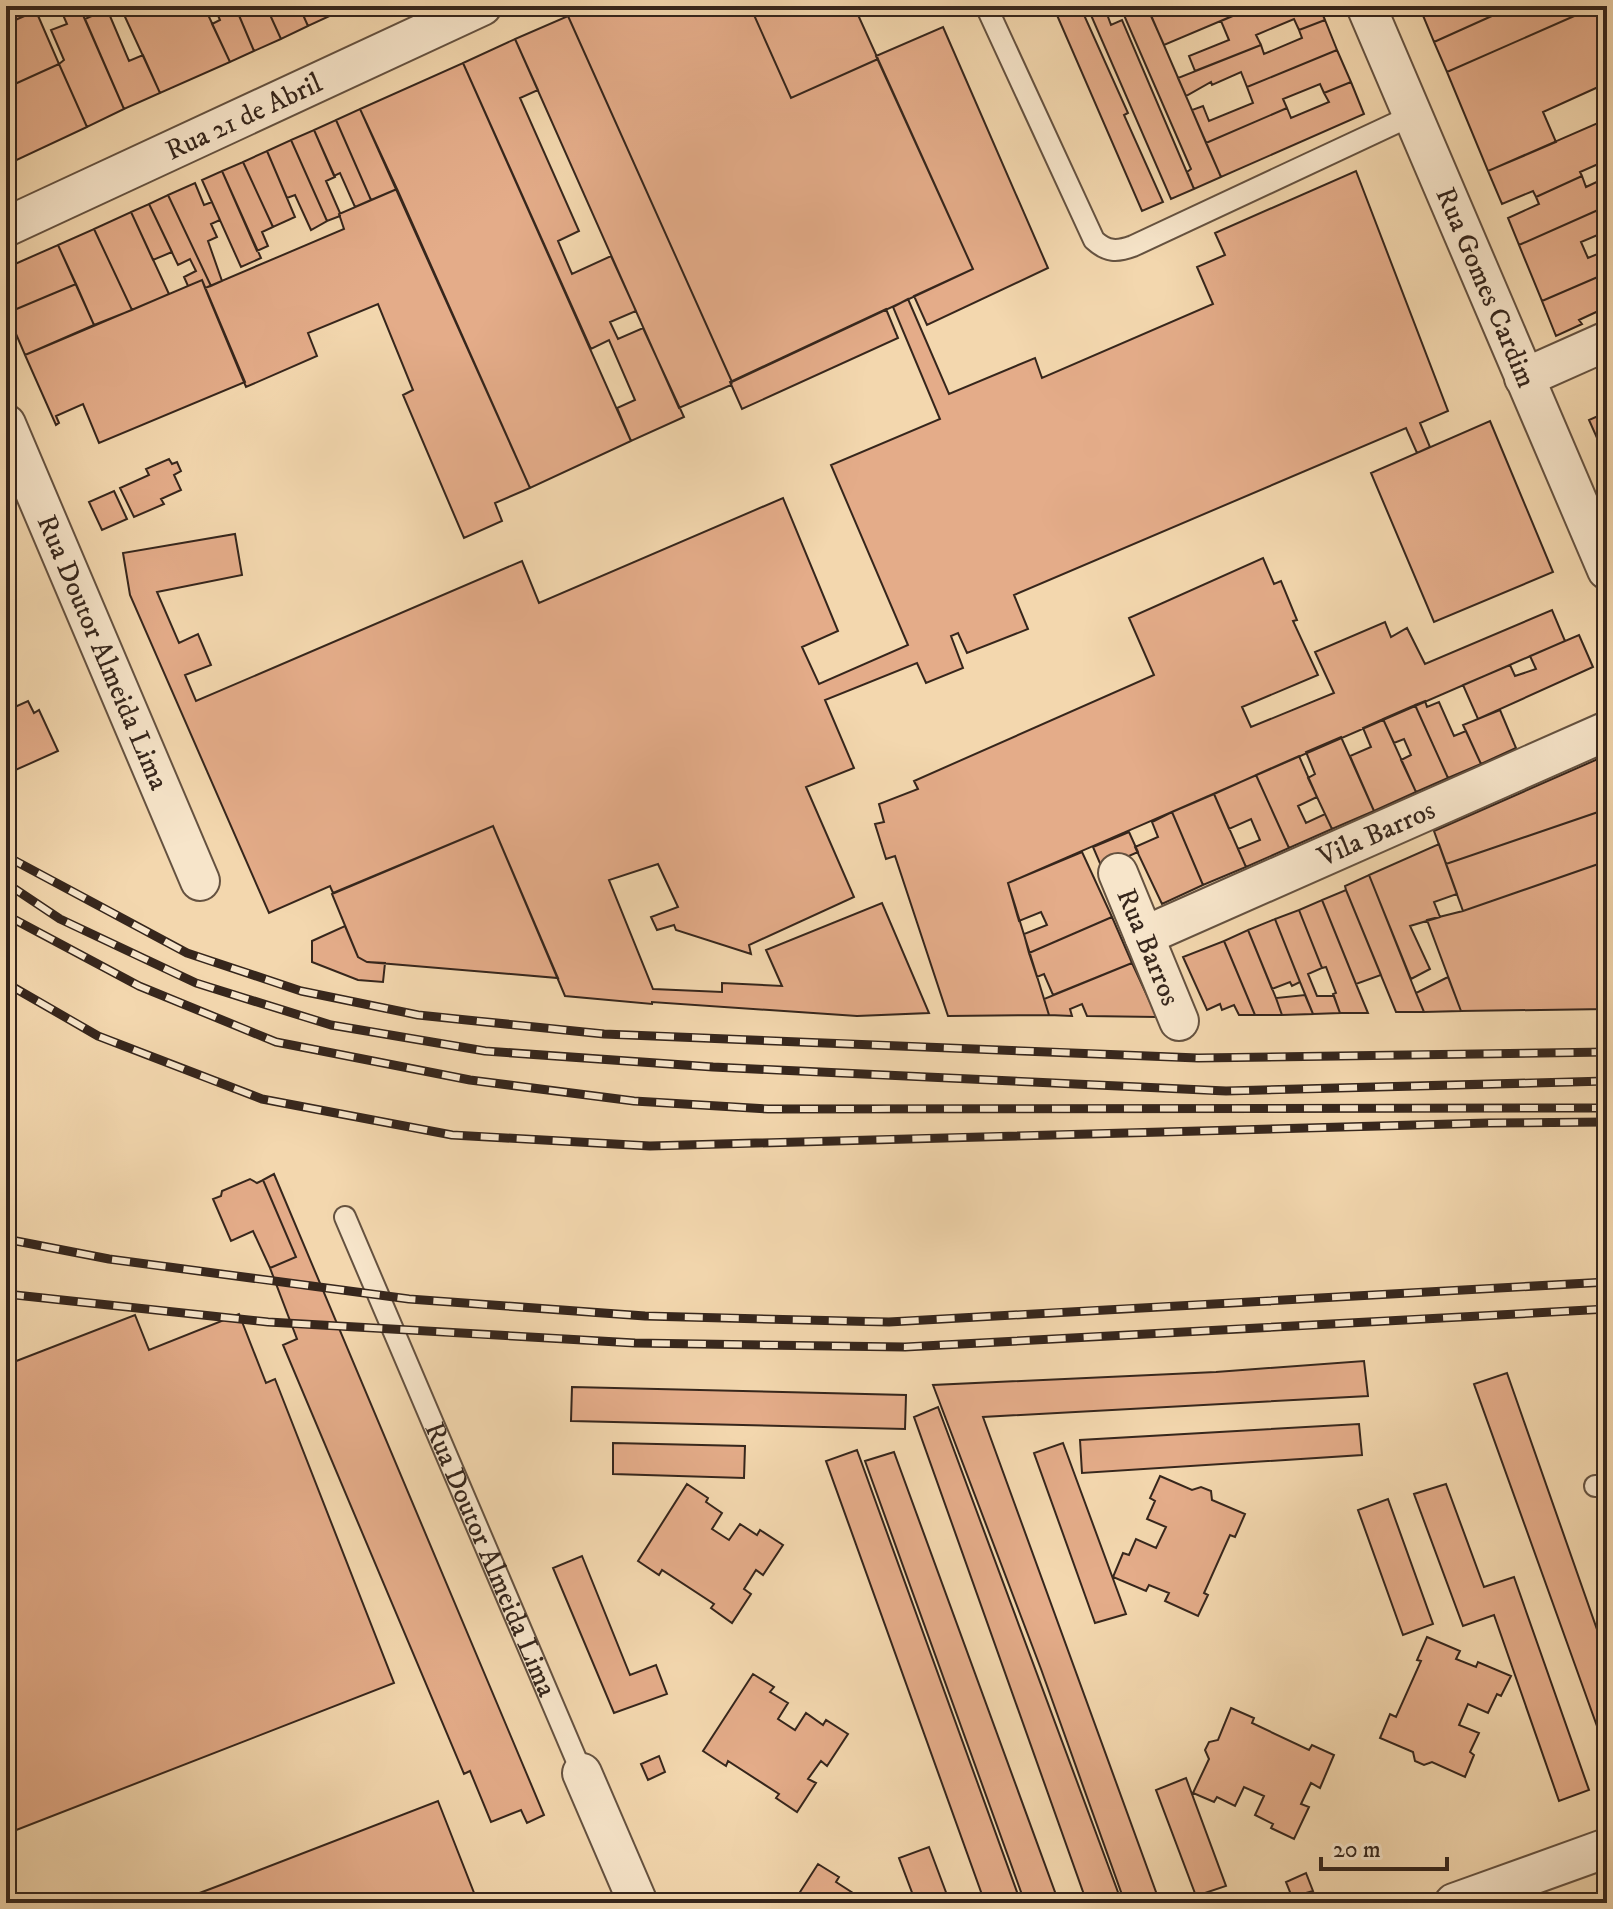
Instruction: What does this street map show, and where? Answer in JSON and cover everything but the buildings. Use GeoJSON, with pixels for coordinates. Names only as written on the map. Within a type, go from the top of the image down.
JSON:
{"type":"FeatureCollection","features":[{"type":"Feature","properties":{"kind":"street","name":"Rua 21 de Abril"},"geometry":{"type":"LineString","coordinates":[[6,227],[482,6]]}},
{"type":"Feature","properties":{"kind":"street","name":"Rua Gomes Cardim"},"geometry":{"type":"LineString","coordinates":[[1366,6],[1607,570]]}},
{"type":"Feature","properties":{"kind":"street"},"geometry":{"type":"LineString","coordinates":[[1524,378],[1607,341]]}},
{"type":"Feature","properties":{"kind":"street","name":"Rua Doutor Almeida Lima"},"geometry":{"type":"LineString","coordinates":[[6,424],[200,881]]}},
{"type":"Feature","properties":{"kind":"street","name":"Vila Barros"},"geometry":{"type":"LineString","coordinates":[[1144,936],[1607,731]]}},
{"type":"Feature","properties":{"kind":"street","name":"Rua Barros"},"geometry":{"type":"LineString","coordinates":[[1118,873],[1179,1021]]}},
{"type":"Feature","properties":{"kind":"street","name":"Rua Doutor Almeida Lima"},"geometry":{"type":"LineString","coordinates":[[582,1773],[638,1903]]}},
{"type":"Feature","properties":{"kind":"street"},"geometry":{"type":"LineString","coordinates":[[1454,1903],[1607,1848]]}},
{"type":"Feature","properties":{"kind":"lane"},"geometry":{"type":"LineString","coordinates":[[986,6],[1094,240],[1103,248],[1118,251],[1133,246],[1413,115]]}},
{"type":"Feature","properties":{"kind":"lane","name":"Rua Doutor Almeida Lima"},"geometry":{"type":"LineString","coordinates":[[345,1217],[582,1773]]}},
{"type":"Feature","properties":{"kind":"railway"},"geometry":{"type":"LineString","coordinates":[[6,856],[187,953],[301,991],[418,1015],[604,1034],[1198,1058],[1607,1052]]}},
{"type":"Feature","properties":{"kind":"railway"},"geometry":{"type":"LineString","coordinates":[[6,883],[60,919],[196,983],[331,1025],[485,1051],[713,1067],[1226,1091],[1607,1081]]}},
{"type":"Feature","properties":{"kind":"railway"},"geometry":{"type":"LineString","coordinates":[[6,915],[139,986],[276,1042],[470,1080],[634,1101],[768,1109],[1607,1108]]}},
{"type":"Feature","properties":{"kind":"railway"},"geometry":{"type":"LineString","coordinates":[[6,983],[98,1036],[262,1099],[452,1135],[650,1146],[1607,1122]]}},
{"type":"Feature","properties":{"kind":"railway"},"geometry":{"type":"LineString","coordinates":[[6,1239],[109,1259],[409,1299],[645,1316],[889,1322],[1607,1282]]}},
{"type":"Feature","properties":{"kind":"railway"},"geometry":{"type":"LineString","coordinates":[[6,1294],[268,1322],[635,1343],[905,1347],[1607,1309]]}}]}
